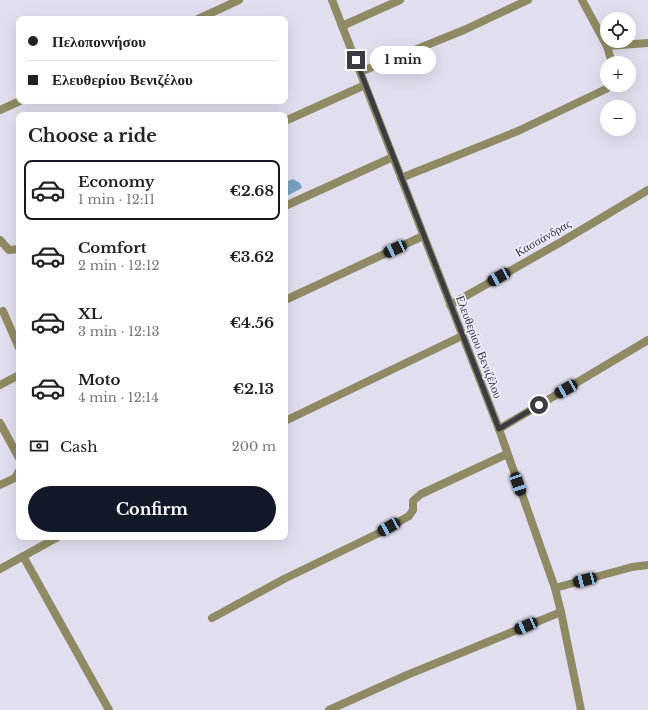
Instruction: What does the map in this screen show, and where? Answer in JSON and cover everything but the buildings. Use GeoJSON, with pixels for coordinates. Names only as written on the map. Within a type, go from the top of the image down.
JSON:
{"type":"FeatureCollection","features":[{"type":"Feature","properties":{"kind":"street"},"geometry":{"type":"LineString","coordinates":[[204,16],[239,0]]}},
{"type":"Feature","properties":{"kind":"street","name":"Ελευθερίου Βενιζέλου"},"geometry":{"type":"LineString","coordinates":[[332,0],[499,429],[555,588],[580,710]]}},
{"type":"Feature","properties":{"kind":"street"},"geometry":{"type":"LineString","coordinates":[[342,26],[400,0]]}},
{"type":"Feature","properties":{"kind":"street"},"geometry":{"type":"LineString","coordinates":[[360,72],[464,30],[516,2],[528,0]]}},
{"type":"Feature","properties":{"kind":"street"},"geometry":{"type":"LineString","coordinates":[[582,0],[600,33]]}},
{"type":"Feature","properties":{"kind":"street"},"geometry":{"type":"LineString","coordinates":[[636,44],[648,43]]}},
{"type":"Feature","properties":{"kind":"street"},"geometry":{"type":"LineString","coordinates":[[288,120],[365,85]]}},
{"type":"Feature","properties":{"kind":"street"},"geometry":{"type":"LineString","coordinates":[[401,178],[518,131],[600,92]]}},
{"type":"Feature","properties":{"kind":"street"},"geometry":{"type":"LineString","coordinates":[[0,110],[16,103]]}},
{"type":"Feature","properties":{"kind":"street"},"geometry":{"type":"LineString","coordinates":[[288,205],[393,157]]}},
{"type":"Feature","properties":{"kind":"street","name":"Κασσάνδρας"},"geometry":{"type":"LineString","coordinates":[[450,305],[561,242],[648,190]]}},
{"type":"Feature","properties":{"kind":"street"},"geometry":{"type":"LineString","coordinates":[[288,299],[423,236]]}},
{"type":"Feature","properties":{"kind":"street"},"geometry":{"type":"LineString","coordinates":[[0,240],[9,250],[16,249]]}},
{"type":"Feature","properties":{"kind":"street"},"geometry":{"type":"LineString","coordinates":[[3,311],[16,341]]}},
{"type":"Feature","properties":{"kind":"street"},"geometry":{"type":"LineString","coordinates":[[288,420],[462,336]]}},
{"type":"Feature","properties":{"kind":"street"},"geometry":{"type":"LineString","coordinates":[[499,429],[648,340]]}},
{"type":"Feature","properties":{"kind":"street"},"geometry":{"type":"LineString","coordinates":[[0,385],[16,377]]}},
{"type":"Feature","properties":{"kind":"street"},"geometry":{"type":"LineString","coordinates":[[0,423],[16,452]]}},
{"type":"Feature","properties":{"kind":"street"},"geometry":{"type":"LineString","coordinates":[[212,618],[284,579],[379,533],[409,516],[412,510],[413,501],[421,494],[507,454]]}},
{"type":"Feature","properties":{"kind":"street"},"geometry":{"type":"LineString","coordinates":[[0,485],[14,478],[16,475]]}},
{"type":"Feature","properties":{"kind":"street"},"geometry":{"type":"LineString","coordinates":[[0,569],[52,540]]}},
{"type":"Feature","properties":{"kind":"street"},"geometry":{"type":"LineString","coordinates":[[23,556],[109,710]]}},
{"type":"Feature","properties":{"kind":"street"},"geometry":{"type":"LineString","coordinates":[[555,588],[648,565]]}},
{"type":"Feature","properties":{"kind":"street"},"geometry":{"type":"LineString","coordinates":[[329,710],[407,675],[561,612]]}},
{"type":"Feature","properties":{"kind":"water"},"geometry":{"type":"Polygon","coordinates":[[[293,179],[300,183],[302,188],[288,195],[288,181],[293,179]]]}},
{"type":"Feature","properties":{"kind":"route"},"geometry":{"type":"LineString","coordinates":[[356,60],[499,429],[539,405]]}}]}
